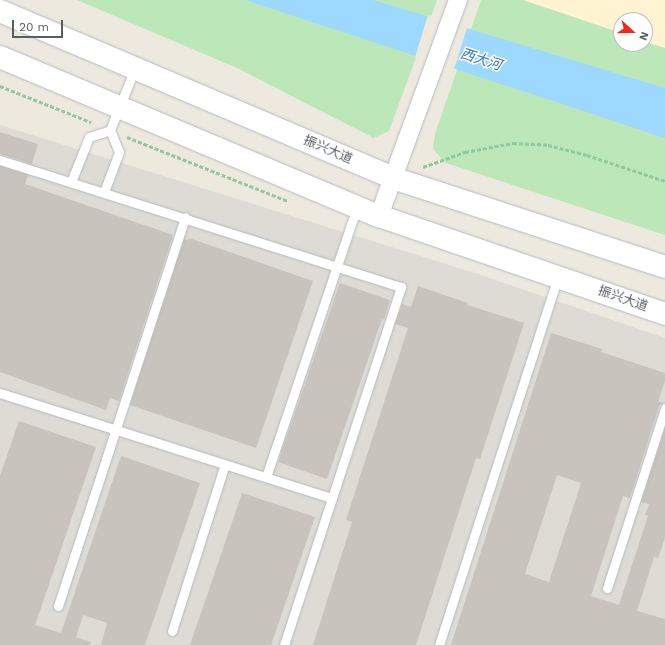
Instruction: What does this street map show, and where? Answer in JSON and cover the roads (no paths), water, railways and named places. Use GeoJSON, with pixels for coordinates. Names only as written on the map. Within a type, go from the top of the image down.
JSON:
{"type":"FeatureCollection","features":[{"type":"Feature","properties":{"kind":"main road","name":"振兴大道"},"geometry":{"type":"LineString","coordinates":[[0,11],[393,178],[665,267]]}},
{"type":"Feature","properties":{"kind":"main road","name":"振兴大道"},"geometry":{"type":"LineString","coordinates":[[0,58],[379,216],[665,314]]}},
{"type":"Feature","properties":{"kind":"street"},"geometry":{"type":"LineString","coordinates":[[379,216],[458,0]]}},
{"type":"Feature","properties":{"kind":"lane"},"geometry":{"type":"LineString","coordinates":[[104,192],[119,152],[110,130],[135,68]]}},
{"type":"Feature","properties":{"kind":"lane"},"geometry":{"type":"LineString","coordinates":[[71,182],[89,137],[110,130]]}},
{"type":"Feature","properties":{"kind":"lane"},"geometry":{"type":"LineString","coordinates":[[0,160],[401,287],[284,645]]}},
{"type":"Feature","properties":{"kind":"lane"},"geometry":{"type":"LineString","coordinates":[[266,477],[357,207]]}},
{"type":"Feature","properties":{"kind":"lane"},"geometry":{"type":"LineString","coordinates":[[58,606],[185,218]]}},
{"type":"Feature","properties":{"kind":"lane"},"geometry":{"type":"LineString","coordinates":[[439,645],[558,277]]}},
{"type":"Feature","properties":{"kind":"lane"},"geometry":{"type":"LineString","coordinates":[[0,393],[332,498]]}},
{"type":"Feature","properties":{"kind":"lane"},"geometry":{"type":"LineString","coordinates":[[607,588],[665,408]]}},
{"type":"Feature","properties":{"kind":"lane"},"geometry":{"type":"LineString","coordinates":[[172,631],[225,464]]}},
{"type":"Feature","properties":{"kind":"water","name":"西大河"},"geometry":{"type":"Polygon","coordinates":[[[246,0],[373,0],[665,88],[665,138],[246,0]]]}}]}
